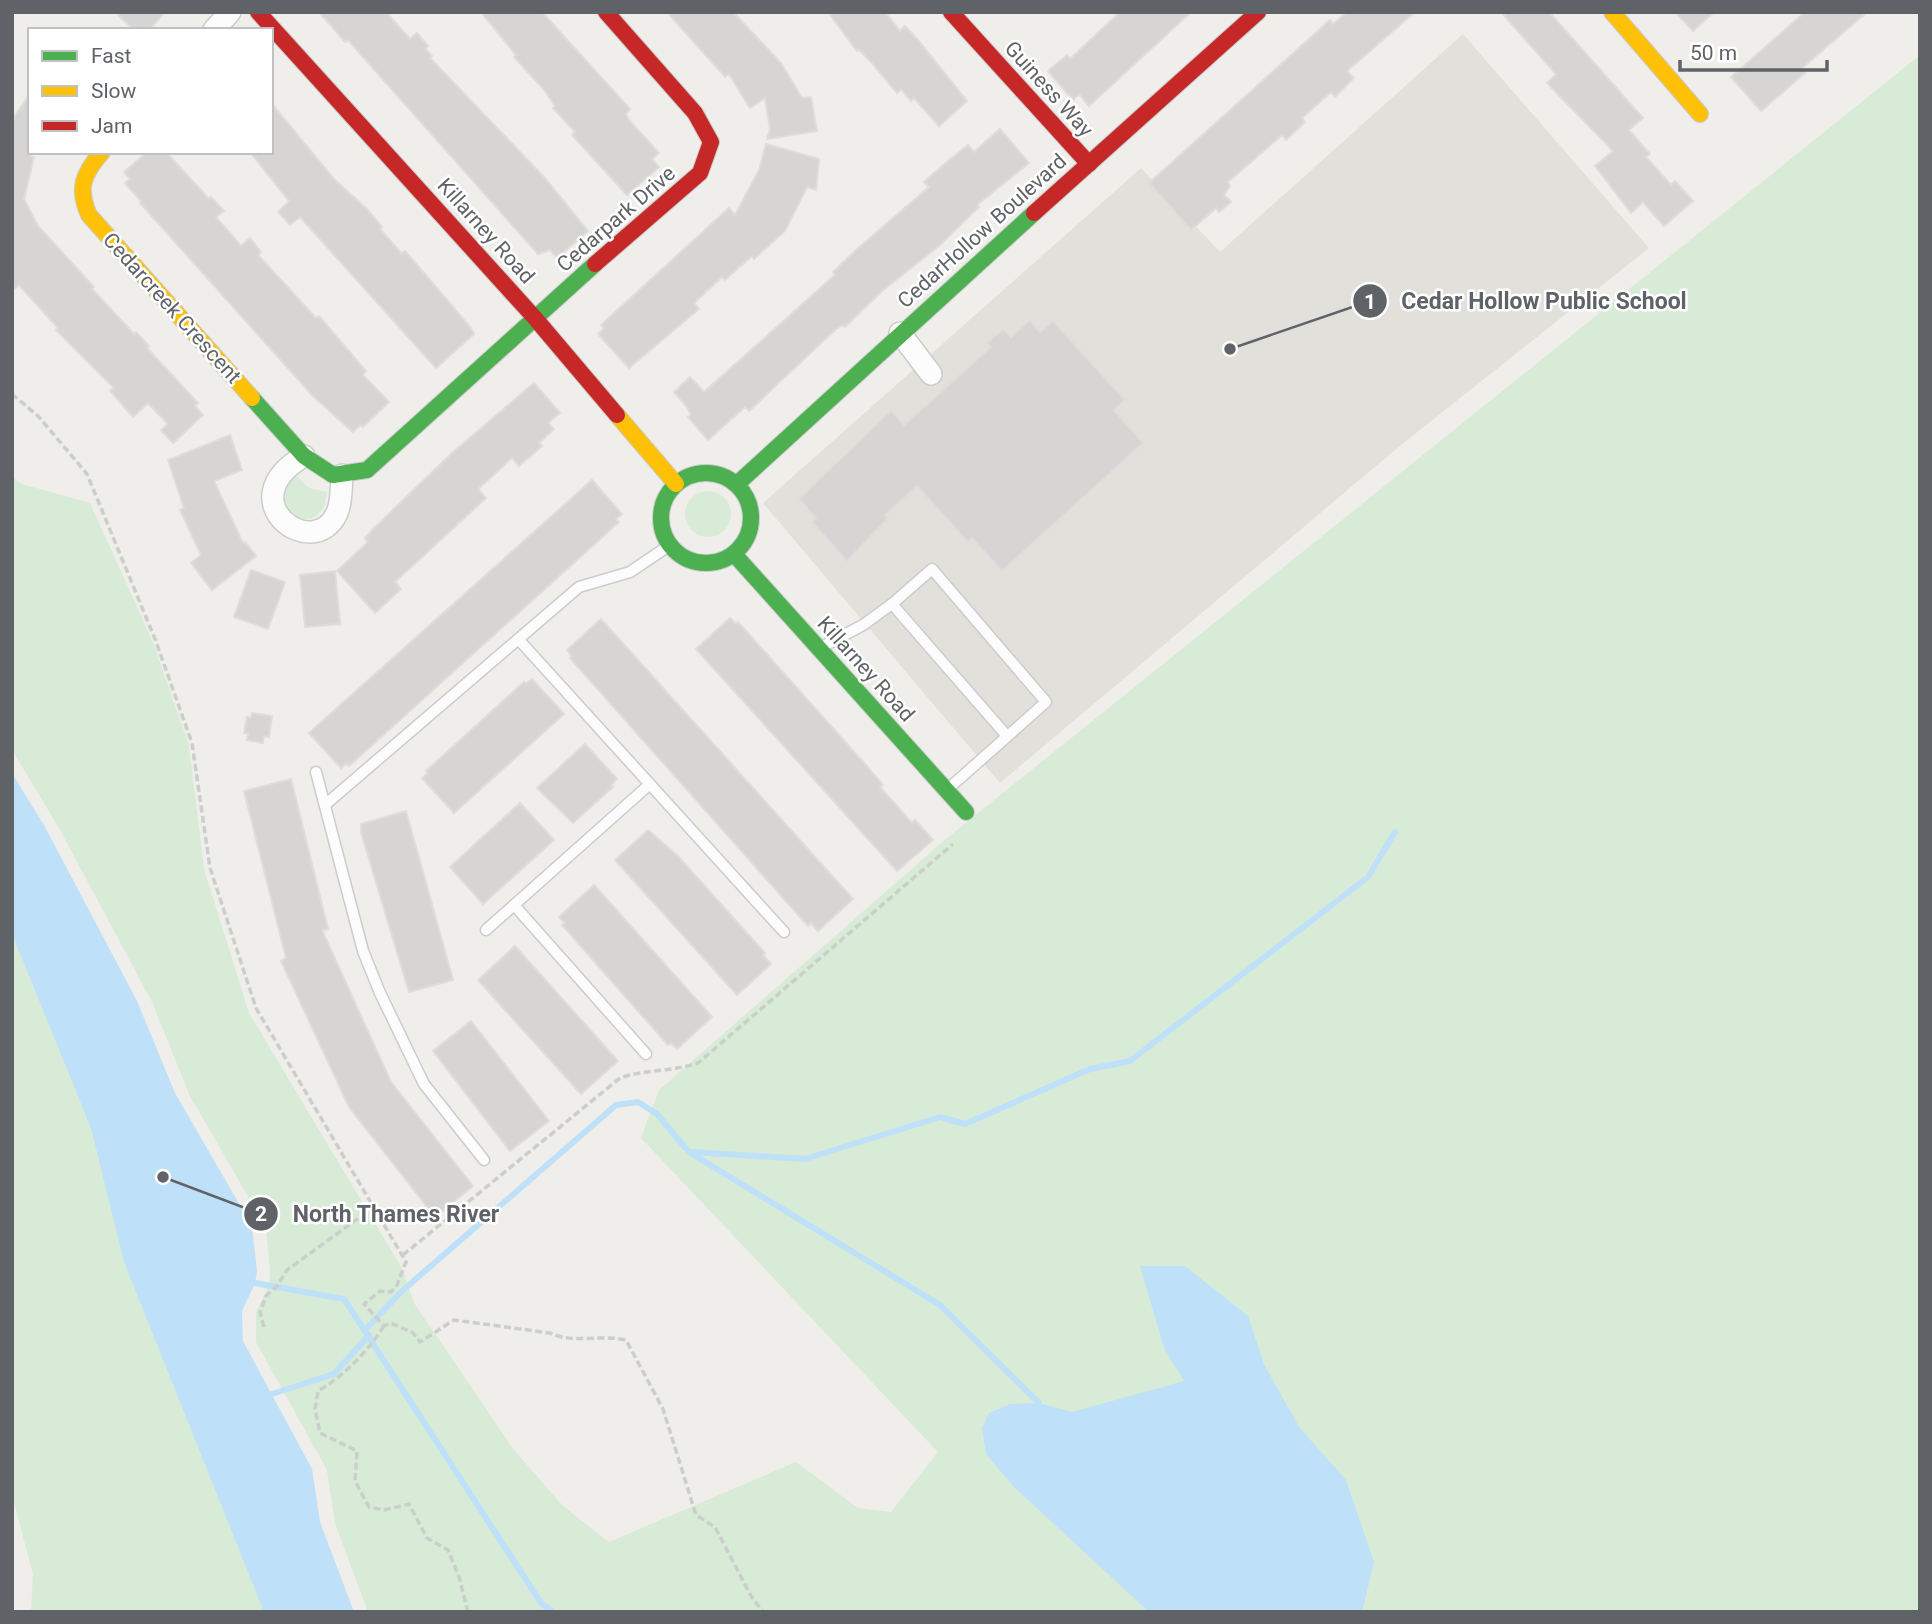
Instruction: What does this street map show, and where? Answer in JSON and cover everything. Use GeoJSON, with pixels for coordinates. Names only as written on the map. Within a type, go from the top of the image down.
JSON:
{"type":"FeatureCollection","features":[{"type":"Feature","properties":{"kind":"street"},"geometry":{"type":"LineString","coordinates":[[216,28],[230,12]]}},
{"type":"Feature","properties":{"kind":"street","name":"Killarney Road"},"geometry":{"type":"LineString","coordinates":[[258,12],[272,28]]}},
{"type":"Feature","properties":{"kind":"street","name":"Cedarpark Drive"},"geometry":{"type":"LineString","coordinates":[[534,317],[700,173],[710,142],[695,113],[606,12]]}},
{"type":"Feature","properties":{"kind":"street","name":"Guiness Way"},"geometry":{"type":"LineString","coordinates":[[951,12],[1089,164]]}},
{"type":"Feature","properties":{"kind":"street","name":"CedarHollow Boulevard"},"geometry":{"type":"LineString","coordinates":[[737,484],[900,333],[1258,12]]}},
{"type":"Feature","properties":{"kind":"street"},"geometry":{"type":"LineString","coordinates":[[1612,12],[1699,114]]}},
{"type":"Feature","properties":{"kind":"street","name":"Killarney Road"},"geometry":{"type":"LineString","coordinates":[[273,29],[534,317],[676,484]]}},
{"type":"Feature","properties":{"kind":"street","name":"Cedarcreek Crescent"},"geometry":{"type":"LineString","coordinates":[[100,154],[81,174],[80,198],[89,215],[304,456],[324,471],[342,475]]}},
{"type":"Feature","properties":{"kind":"street"},"geometry":{"type":"LineString","coordinates":[[304,456],[280,472],[272,496],[280,518],[296,530],[314,532],[331,522],[340,505],[342,475],[367,470],[534,317]]}},
{"type":"Feature","properties":{"kind":"street"},"geometry":{"type":"LineString","coordinates":[[900,333],[932,374]]}},
{"type":"Feature","properties":{"kind":"street"},"geometry":{"type":"LineString","coordinates":[[708,473],[723,476],[737,484],[748,501],[751,516],[745,542],[734,554],[711,563],[696,562],[681,556],[670,545],[661,520],[663,504],[676,484],[692,475],[708,473]]}},
{"type":"Feature","properties":{"kind":"street","name":"Killarney Road"},"geometry":{"type":"LineString","coordinates":[[734,554],[966,812]]}},
{"type":"Feature","properties":{"kind":"lane"},"geometry":{"type":"LineString","coordinates":[[326,804],[520,641],[579,587],[630,572],[670,545]]}},
{"type":"Feature","properties":{"kind":"lane"},"geometry":{"type":"LineString","coordinates":[[820,648],[863,625],[932,569],[1046,702],[947,790]]}},
{"type":"Feature","properties":{"kind":"lane"},"geometry":{"type":"LineString","coordinates":[[892,604],[1007,736]]}},
{"type":"Feature","properties":{"kind":"lane"},"geometry":{"type":"LineString","coordinates":[[520,641],[784,932]]}},
{"type":"Feature","properties":{"kind":"lane"},"geometry":{"type":"LineString","coordinates":[[316,772],[363,951],[380,993],[425,1084],[484,1160]]}},
{"type":"Feature","properties":{"kind":"lane"},"geometry":{"type":"LineString","coordinates":[[486,930],[650,784]]}},
{"type":"Feature","properties":{"kind":"lane"},"geometry":{"type":"LineString","coordinates":[[514,905],[646,1054]]}},
{"type":"Feature","properties":{"kind":"path"},"geometry":{"type":"LineString","coordinates":[[12,394],[39,417],[87,474],[155,639],[192,743],[209,868],[256,1008],[406,1262],[397,1285],[391,1292],[380,1291],[364,1304],[384,1326]]}},
{"type":"Feature","properties":{"kind":"path"},"geometry":{"type":"LineString","coordinates":[[402,1255],[620,1078],[635,1073],[677,1070],[698,1063],[953,844]]}},
{"type":"Feature","properties":{"kind":"path"},"geometry":{"type":"LineString","coordinates":[[264,1327],[260,1312],[266,1296],[277,1286],[287,1270],[374,1207]]}},
{"type":"Feature","properties":{"kind":"path"},"geometry":{"type":"LineString","coordinates":[[468,1612],[459,1577],[448,1550],[427,1538],[408,1504],[384,1510],[369,1507],[355,1481],[357,1451],[320,1433],[314,1409],[318,1391],[339,1379],[373,1343],[384,1326],[390,1323],[412,1332],[420,1342],[454,1320],[550,1334],[563,1339],[608,1336],[626,1340],[663,1409],[696,1515],[715,1527],[751,1596],[763,1612]]}},
{"type":"Feature","properties":{"kind":"shaded area"},"geometry":{"type":"Polygon","coordinates":[[[1463,34],[1649,248],[1401,445],[1000,783],[763,503],[1141,168],[1220,252],[1463,34]]]}},
{"type":"Feature","properties":{"kind":"green space"},"geometry":{"type":"Polygon","coordinates":[[[1920,55],[1920,1612],[368,1612],[335,1523],[327,1470],[256,1342],[256,1312],[269,1285],[266,1228],[189,1094],[152,1002],[59,828],[12,750],[12,477],[22,484],[90,503],[152,640],[189,745],[204,869],[249,1013],[403,1270],[414,1303],[514,1450],[563,1506],[609,1542],[796,1462],[858,1508],[891,1512],[938,1452],[641,1138],[659,1090],[947,838],[1920,55]]]}},
{"type":"Feature","properties":{"kind":"green space"},"geometry":{"type":"Polygon","coordinates":[[[296,476],[309,488],[327,492],[324,508],[315,517],[296,517],[286,507],[285,492],[296,476]]]}},
{"type":"Feature","properties":{"kind":"green space"},"geometry":{"type":"Polygon","coordinates":[[[708,491],[724,498],[731,514],[724,530],[708,537],[692,530],[685,514],[692,498],[708,491]]]}},
{"type":"Feature","properties":{"kind":"green space"},"geometry":{"type":"Polygon","coordinates":[[[12,922],[20,932],[272,1612],[31,1612],[33,1574],[12,1495],[12,922]]]}},
{"type":"Feature","properties":{"kind":"water"},"geometry":{"type":"Polygon","coordinates":[[[12,773],[45,827],[137,1001],[175,1093],[252,1226],[257,1271],[255,1283],[242,1311],[243,1341],[312,1469],[320,1522],[354,1612],[264,1612],[124,1262],[91,1128],[12,934],[12,773]]]}},
{"type":"Feature","properties":{"kind":"water"},"geometry":{"type":"Polygon","coordinates":[[[1140,1266],[1185,1266],[1248,1316],[1264,1364],[1299,1427],[1346,1480],[1374,1562],[1362,1612],[1149,1612],[1014,1487],[986,1454],[982,1428],[989,1413],[1010,1404],[1039,1403],[1072,1412],[1184,1381],[1164,1348],[1140,1266]]]}},
{"type":"Feature","properties":{"kind":"building"},"geometry":{"type":"Polygon","coordinates":[[[115,12],[165,12],[151,28],[132,28],[115,12]]]}},
{"type":"Feature","properties":{"kind":"building"},"geometry":{"type":"Polygon","coordinates":[[[319,12],[386,12],[410,39],[417,33],[428,46],[425,49],[432,56],[430,58],[544,177],[588,231],[557,258],[550,250],[538,254],[348,40],[345,42],[319,12]]]}},
{"type":"Feature","properties":{"kind":"building"},"geometry":{"type":"Polygon","coordinates":[[[481,12],[542,12],[630,109],[626,114],[629,120],[659,153],[652,159],[659,167],[627,195],[572,135],[575,132],[553,108],[555,106],[545,91],[514,57],[516,55],[481,12]]]}},
{"type":"Feature","properties":{"kind":"building"},"geometry":{"type":"Polygon","coordinates":[[[667,12],[733,12],[781,63],[802,98],[811,97],[817,131],[767,139],[770,129],[765,98],[750,108],[729,74],[725,77],[667,12]]]}},
{"type":"Feature","properties":{"kind":"building"},"geometry":{"type":"Polygon","coordinates":[[[828,12],[885,12],[900,31],[905,26],[918,40],[967,101],[939,126],[914,98],[911,101],[901,89],[897,93],[872,63],[857,51],[828,12]]]}},
{"type":"Feature","properties":{"kind":"building"},"geometry":{"type":"Polygon","coordinates":[[[1120,12],[1191,12],[1089,106],[1079,94],[1073,100],[1048,71],[1067,55],[1070,59],[1120,12]]]}},
{"type":"Feature","properties":{"kind":"building"},"geometry":{"type":"Polygon","coordinates":[[[1347,12],[1415,12],[1347,71],[1354,78],[1335,97],[1331,92],[1302,118],[1305,122],[1286,140],[1282,135],[1228,182],[1230,186],[1224,195],[1231,202],[1219,212],[1216,208],[1191,230],[1149,183],[1330,20],[1333,24],[1347,12]]]}},
{"type":"Feature","properties":{"kind":"building"},"geometry":{"type":"Polygon","coordinates":[[[1501,12],[1549,12],[1643,118],[1629,130],[1650,154],[1646,157],[1671,185],[1675,181],[1693,201],[1664,226],[1643,202],[1631,213],[1595,166],[1613,151],[1547,83],[1556,74],[1501,12]]]}},
{"type":"Feature","properties":{"kind":"building"},"geometry":{"type":"Polygon","coordinates":[[[1675,12],[1714,12],[1693,31],[1675,12]]]}},
{"type":"Feature","properties":{"kind":"building"},"geometry":{"type":"Polygon","coordinates":[[[1805,12],[1867,12],[1801,69],[1805,73],[1761,111],[1731,77],[1805,12]]]}},
{"type":"Feature","properties":{"kind":"building"},"geometry":{"type":"Polygon","coordinates":[[[28,97],[28,154],[34,157],[24,199],[38,226],[94,287],[92,289],[134,334],[136,332],[149,346],[147,348],[198,403],[195,406],[203,415],[173,443],[161,430],[168,424],[148,403],[133,417],[110,391],[114,388],[56,330],[58,328],[19,285],[12,291],[12,120],[28,97]]]}},
{"type":"Feature","properties":{"kind":"building"},"geometry":{"type":"Polygon","coordinates":[[[273,105],[334,179],[367,209],[402,254],[405,251],[474,334],[436,368],[300,217],[290,225],[278,212],[289,201],[252,154],[273,154],[273,105]]]}},
{"type":"Feature","properties":{"kind":"building"},"geometry":{"type":"Polygon","coordinates":[[[1000,129],[1029,163],[977,205],[979,207],[939,246],[882,291],[845,327],[843,325],[836,329],[749,411],[745,407],[708,440],[688,417],[691,415],[687,407],[674,392],[690,377],[704,392],[835,275],[833,272],[856,250],[929,187],[924,182],[942,166],[968,145],[974,152],[1000,129]]]}},
{"type":"Feature","properties":{"kind":"building"},"geometry":{"type":"Polygon","coordinates":[[[766,144],[819,159],[816,190],[807,187],[785,231],[754,259],[752,256],[725,280],[722,277],[694,303],[699,309],[629,368],[598,334],[604,328],[601,325],[729,208],[735,215],[759,170],[766,144]]]}},
{"type":"Feature","properties":{"kind":"building"},"geometry":{"type":"Polygon","coordinates":[[[145,154],[168,154],[209,199],[211,197],[224,211],[216,217],[241,246],[250,238],[261,252],[258,255],[316,318],[319,316],[366,371],[363,375],[389,402],[363,427],[360,425],[353,432],[312,395],[140,203],[125,183],[130,179],[124,172],[145,154]]]}},
{"type":"Feature","properties":{"kind":"building"},"geometry":{"type":"Polygon","coordinates":[[[1030,320],[1040,332],[1053,321],[1125,400],[1114,410],[1143,443],[1002,571],[972,538],[968,542],[917,486],[885,515],[888,518],[847,561],[812,522],[816,518],[799,499],[891,410],[904,425],[991,347],[987,343],[1003,329],[1011,337],[1030,320]]]}},
{"type":"Feature","properties":{"kind":"building"},"geometry":{"type":"Polygon","coordinates":[[[534,383],[560,413],[548,423],[554,429],[539,443],[542,446],[519,466],[512,458],[478,489],[486,498],[395,582],[401,589],[375,613],[337,571],[368,542],[365,538],[372,530],[452,453],[534,383]]]}},
{"type":"Feature","properties":{"kind":"building"},"geometry":{"type":"Polygon","coordinates":[[[230,435],[242,470],[214,481],[243,543],[245,542],[256,556],[212,590],[191,563],[201,555],[180,510],[184,508],[168,460],[230,435]]]}},
{"type":"Feature","properties":{"kind":"building"},"geometry":{"type":"Polygon","coordinates":[[[592,480],[622,514],[616,519],[619,522],[349,766],[347,763],[341,768],[309,733],[592,480]]]}},
{"type":"Feature","properties":{"kind":"building"},"geometry":{"type":"Polygon","coordinates":[[[251,570],[285,582],[268,629],[234,617],[251,570]]]}},
{"type":"Feature","properties":{"kind":"building"},"geometry":{"type":"Polygon","coordinates":[[[335,571],[340,624],[305,627],[300,575],[335,571]]]}},
{"type":"Feature","properties":{"kind":"building"},"geometry":{"type":"Polygon","coordinates":[[[730,618],[736,624],[738,622],[865,764],[883,785],[880,787],[912,823],[915,820],[933,840],[897,871],[696,649],[730,618]]]}},
{"type":"Feature","properties":{"kind":"building"},"geometry":{"type":"Polygon","coordinates":[[[601,619],[853,899],[818,931],[811,923],[808,926],[570,658],[572,656],[567,650],[601,619]]]}},
{"type":"Feature","properties":{"kind":"building"},"geometry":{"type":"Polygon","coordinates":[[[532,679],[564,714],[454,813],[422,778],[428,773],[426,771],[524,682],[526,684],[532,679]]]}},
{"type":"Feature","properties":{"kind":"building"},"geometry":{"type":"Polygon","coordinates":[[[252,713],[272,716],[269,737],[264,736],[263,743],[247,740],[248,733],[244,733],[247,717],[251,718],[252,713]]]}},
{"type":"Feature","properties":{"kind":"building"},"geometry":{"type":"Polygon","coordinates":[[[585,744],[617,779],[611,785],[613,787],[573,823],[537,788],[585,744]]]}},
{"type":"Feature","properties":{"kind":"building"},"geometry":{"type":"Polygon","coordinates":[[[291,779],[328,929],[322,930],[391,1082],[473,1186],[435,1217],[349,1107],[281,961],[286,958],[244,791],[291,779]]]}},
{"type":"Feature","properties":{"kind":"building"},"geometry":{"type":"Polygon","coordinates":[[[520,803],[554,840],[483,904],[450,867],[520,803]]]}},
{"type":"Feature","properties":{"kind":"building"},"geometry":{"type":"Polygon","coordinates":[[[406,811],[453,980],[409,992],[361,832],[361,824],[406,811]]]}},
{"type":"Feature","properties":{"kind":"building"},"geometry":{"type":"Polygon","coordinates":[[[648,830],[677,855],[765,953],[763,955],[771,964],[737,995],[615,860],[648,830]]]}},
{"type":"Feature","properties":{"kind":"building"},"geometry":{"type":"Polygon","coordinates":[[[594,885],[712,1017],[677,1049],[671,1043],[668,1045],[562,925],[565,923],[559,917],[594,885]]]}},
{"type":"Feature","properties":{"kind":"building"},"geometry":{"type":"Polygon","coordinates":[[[515,946],[618,1061],[581,1094],[478,980],[515,946]]]}},
{"type":"Feature","properties":{"kind":"building"},"geometry":{"type":"Polygon","coordinates":[[[471,1021],[549,1121],[510,1151],[433,1051],[471,1021]]]}},
{"type":"Feature","properties":{"kind":"waterway"},"geometry":{"type":"LineString","coordinates":[[691,1152],[805,1159],[940,1117],[965,1124],[1090,1069],[1130,1061],[1368,877],[1395,832]]}},
{"type":"Feature","properties":{"kind":"waterway"},"geometry":{"type":"LineString","coordinates":[[365,1330],[402,1291],[616,1105],[638,1102],[657,1114],[689,1152],[940,1305],[1039,1403]]}},
{"type":"Feature","properties":{"kind":"waterway"},"geometry":{"type":"LineString","coordinates":[[255,1283],[344,1299],[541,1603],[553,1612]]}},
{"type":"Feature","properties":{"kind":"waterway"},"geometry":{"type":"LineString","coordinates":[[272,1394],[334,1374],[369,1335]]}},
{"type":"Feature","properties":{"kind":"traffic: fast"},"geometry":{"type":"LineString","coordinates":[[737,484],[1034,213]]}},
{"type":"Feature","properties":{"kind":"traffic: fast"},"geometry":{"type":"LineString","coordinates":[[252,398],[304,456],[333,475],[367,470],[595,264]]}},
{"type":"Feature","properties":{"kind":"traffic: fast"},"geometry":{"type":"LineString","coordinates":[[706,473],[723,477],[738,486],[747,501],[751,518],[747,535],[738,550],[723,559],[706,563],[689,559],[674,550],[665,535],[661,518],[665,501],[674,486],[689,477],[706,473]]}},
{"type":"Feature","properties":{"kind":"traffic: fast"},"geometry":{"type":"LineString","coordinates":[[734,554],[966,812]]}},
{"type":"Feature","properties":{"kind":"traffic: slow"},"geometry":{"type":"LineString","coordinates":[[1612,12],[1700,114]]}},
{"type":"Feature","properties":{"kind":"traffic: slow"},"geometry":{"type":"LineString","coordinates":[[100,154],[90,167],[84,182],[83,197],[89,215],[252,398]]}},
{"type":"Feature","properties":{"kind":"traffic: slow"},"geometry":{"type":"LineString","coordinates":[[617,415],[676,484]]}},
{"type":"Feature","properties":{"kind":"traffic: jam"},"geometry":{"type":"LineString","coordinates":[[258,12],[272,28]]}},
{"type":"Feature","properties":{"kind":"traffic: jam"},"geometry":{"type":"LineString","coordinates":[[595,264],[700,173],[711,142],[695,113],[606,12]]}},
{"type":"Feature","properties":{"kind":"traffic: jam"},"geometry":{"type":"LineString","coordinates":[[951,12],[1089,164]]}},
{"type":"Feature","properties":{"kind":"traffic: jam"},"geometry":{"type":"LineString","coordinates":[[1034,213],[1258,12]]}},
{"type":"Feature","properties":{"kind":"traffic: jam"},"geometry":{"type":"LineString","coordinates":[[273,29],[534,317],[617,415]]}},
{"type":"Feature","properties":{"kind":"place","name":"Cedar Hollow Public School"},"geometry":{"type":"Point","coordinates":[1230,349]}},
{"type":"Feature","properties":{"kind":"place","name":"North Thames River"},"geometry":{"type":"Point","coordinates":[163,1177]}}]}
